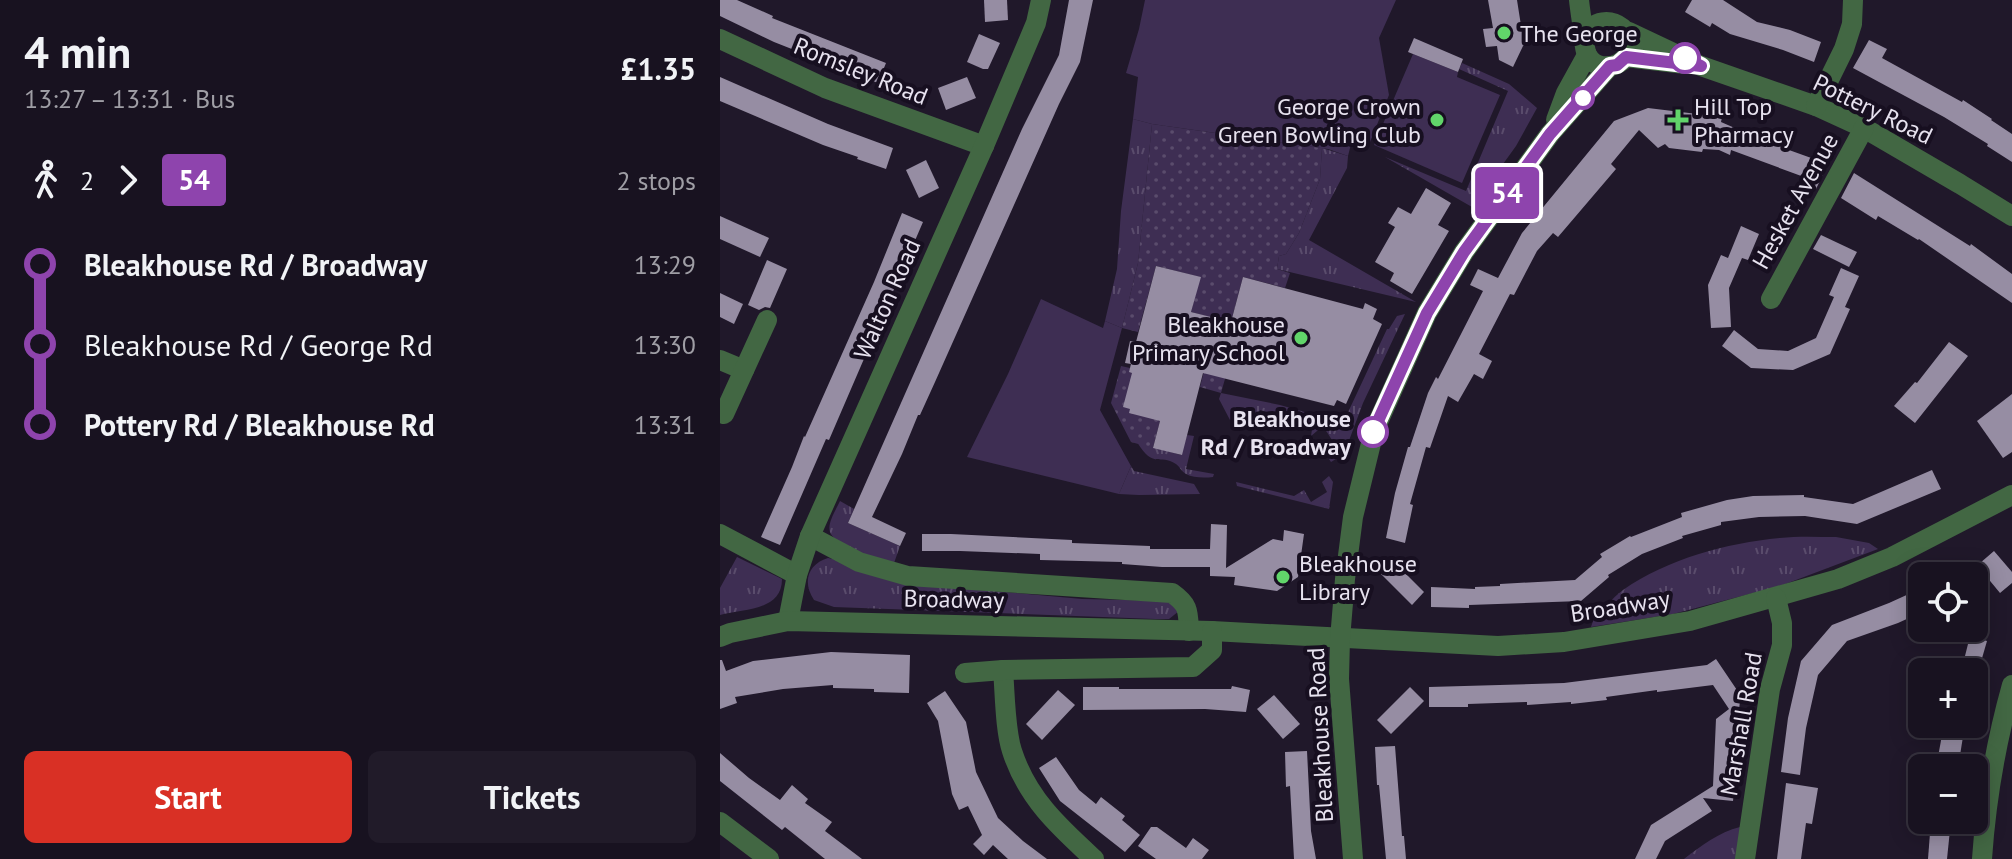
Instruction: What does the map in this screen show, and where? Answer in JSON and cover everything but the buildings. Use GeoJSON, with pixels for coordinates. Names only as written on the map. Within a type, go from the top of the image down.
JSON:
{"type":"FeatureCollection","features":[{"type":"Feature","properties":{"kind":"street","name":"Walton Road"},"geometry":{"type":"LineString","coordinates":[[788,621],[797,575],[810,536],[984,146],[1036,23],[1041,0]]}},
{"type":"Feature","properties":{"kind":"street"},"geometry":{"type":"LineString","coordinates":[[1579,0],[1586,46],[1596,63],[1618,62],[1631,47],[1623,26],[1601,0]]}},
{"type":"Feature","properties":{"kind":"street"},"geometry":{"type":"LineString","coordinates":[[1816,106],[1844,49],[1852,24],[1853,0]]}},
{"type":"Feature","properties":{"kind":"street"},"geometry":{"type":"LineString","coordinates":[[1586,46],[1588,29],[1598,20],[1609,19],[1623,26]]}},
{"type":"Feature","properties":{"kind":"street","name":"Pottery Road"},"geometry":{"type":"LineString","coordinates":[[1623,26],[1701,66],[1816,106],[1864,128],[2012,216]]}},
{"type":"Feature","properties":{"kind":"street","name":"Romsley Road"},"geometry":{"type":"LineString","coordinates":[[720,39],[825,88],[984,146]]}},
{"type":"Feature","properties":{"kind":"street","name":"Bleakhouse Road"},"geometry":{"type":"LineString","coordinates":[[1550,134],[1586,46]]}},
{"type":"Feature","properties":{"kind":"street","name":"Bleakhouse Road"},"geometry":{"type":"LineString","coordinates":[[1353,859],[1339,679],[1340,639],[1353,517],[1374,431],[1427,313],[1464,252],[1550,134],[1618,62]]}},
{"type":"Feature","properties":{"kind":"street","name":"Pottery Road"},"geometry":{"type":"LineString","coordinates":[[1618,62],[1701,66]]}},
{"type":"Feature","properties":{"kind":"street","name":"Hesket Avenue"},"geometry":{"type":"LineString","coordinates":[[1771,299],[1864,128]]}},
{"type":"Feature","properties":{"kind":"street"},"geometry":{"type":"LineString","coordinates":[[724,414],[767,320]]}},
{"type":"Feature","properties":{"kind":"street"},"geometry":{"type":"LineString","coordinates":[[720,360],[744,370]]}},
{"type":"Feature","properties":{"kind":"street","name":"Broadway"},"geometry":{"type":"LineString","coordinates":[[720,637],[788,621],[1212,631],[1498,646],[1564,642],[1690,621],[1838,579],[1892,557],[2012,495]]}},
{"type":"Feature","properties":{"kind":"street"},"geometry":{"type":"LineString","coordinates":[[720,534],[797,575]]}},
{"type":"Feature","properties":{"kind":"street","name":"Broadway"},"geometry":{"type":"LineString","coordinates":[[810,536],[859,562],[908,576],[1172,593],[1184,601],[1189,631]]}},
{"type":"Feature","properties":{"kind":"street","name":"Marshall Road"},"geometry":{"type":"LineString","coordinates":[[1745,859],[1770,689],[1782,645],[1782,623],[1776,598]]}},
{"type":"Feature","properties":{"kind":"street"},"geometry":{"type":"LineString","coordinates":[[965,673],[1193,667],[1212,650],[1212,631]]}},
{"type":"Feature","properties":{"kind":"street"},"geometry":{"type":"LineString","coordinates":[[1003,670],[1011,749],[1027,786],[1057,826],[1094,859]]}},
{"type":"Feature","properties":{"kind":"street"},"geometry":{"type":"LineString","coordinates":[[1982,859],[1984,825],[2002,719],[2012,685]]}},
{"type":"Feature","properties":{"kind":"street"},"geometry":{"type":"LineString","coordinates":[[720,822],[769,859]]}},
{"type":"Feature","properties":{"kind":"green space"},"geometry":{"type":"Polygon","coordinates":[[[1145,0],[1396,0],[1379,38],[1389,95],[1368,147],[1352,140],[1348,156],[1328,149],[1133,119],[1138,77],[1126,73],[1145,0]]]}},
{"type":"Feature","properties":{"kind":"green space","name":"George Crown Green Bowling Club"},"geometry":{"type":"Polygon","coordinates":[[[1413,54],[1458,72],[1457,77],[1500,95],[1462,183],[1374,145],[1413,54]]]}},
{"type":"Feature","properties":{"kind":"green space"},"geometry":{"type":"Polygon","coordinates":[[[1462,63],[1509,84],[1537,108],[1516,146],[1472,207],[1385,157],[1466,191],[1508,91],[1459,69],[1462,63]]]}},
{"type":"Feature","properties":{"kind":"green space"},"geometry":{"type":"Polygon","coordinates":[[[1133,119],[1152,124],[1138,263],[1122,328],[1105,321],[1117,269],[1133,119]]]}},
{"type":"Feature","properties":{"kind":"green space"},"geometry":{"type":"Polygon","coordinates":[[[1152,124],[1322,148],[1320,179],[1299,233],[1286,254],[1279,256],[1277,269],[1290,273],[1285,288],[1243,277],[1223,351],[1232,354],[1221,393],[1200,387],[1217,319],[1191,312],[1200,277],[1156,266],[1138,332],[1122,328],[1138,263],[1152,124]]]}},
{"type":"Feature","properties":{"kind":"green space"},"geometry":{"type":"Polygon","coordinates":[[[1322,148],[1348,156],[1347,168],[1309,240],[1416,302],[1277,269],[1279,256],[1286,254],[1299,233],[1320,179],[1322,148]]]}},
{"type":"Feature","properties":{"kind":"green space"},"geometry":{"type":"Polygon","coordinates":[[[1041,299],[1103,328],[1105,321],[1122,328],[1100,410],[1131,466],[1119,494],[967,457],[1041,299]]]}},
{"type":"Feature","properties":{"kind":"green space"},"geometry":{"type":"Polygon","coordinates":[[[1405,314],[1363,403],[1344,454],[1331,462],[1329,459],[1339,451],[1323,426],[1311,436],[1313,423],[1260,410],[1255,423],[1246,411],[1230,420],[1219,399],[1221,393],[1280,405],[1343,423],[1387,329],[1397,316],[1405,314]]]}},
{"type":"Feature","properties":{"kind":"green space"},"geometry":{"type":"Polygon","coordinates":[[[1121,366],[1137,374],[1130,409],[1160,421],[1153,448],[1131,442],[1111,403],[1121,366]]]}},
{"type":"Feature","properties":{"kind":"green space"},"geometry":{"type":"Polygon","coordinates":[[[1187,435],[1194,436],[1186,469],[1214,474],[1213,477],[1189,475],[1170,461],[1152,458],[1137,442],[1181,455],[1187,435]]]}},
{"type":"Feature","properties":{"kind":"green space"},"geometry":{"type":"Polygon","coordinates":[[[1131,466],[1134,471],[1194,484],[1200,494],[1119,494],[1131,466]]]}},
{"type":"Feature","properties":{"kind":"green space"},"geometry":{"type":"Polygon","coordinates":[[[1329,476],[1333,482],[1329,509],[1237,486],[1236,482],[1294,496],[1304,490],[1311,502],[1327,492],[1322,482],[1329,476]]]}},
{"type":"Feature","properties":{"kind":"green space"},"geometry":{"type":"Polygon","coordinates":[[[840,501],[854,509],[848,523],[900,546],[894,563],[858,552],[834,538],[830,525],[840,501]]]}},
{"type":"Feature","properties":{"kind":"green space"},"geometry":{"type":"Polygon","coordinates":[[[1836,537],[1869,543],[1878,549],[1780,586],[1673,614],[1591,627],[1593,621],[1623,590],[1678,561],[1718,548],[1760,540],[1836,537]]]}},
{"type":"Feature","properties":{"kind":"green space"},"geometry":{"type":"Polygon","coordinates":[[[737,557],[782,579],[780,589],[776,597],[760,607],[720,615],[720,588],[737,557]]]}},
{"type":"Feature","properties":{"kind":"green space"},"geometry":{"type":"Polygon","coordinates":[[[828,558],[971,589],[1082,599],[1169,601],[1179,611],[1169,619],[1156,619],[834,607],[814,600],[808,587],[812,569],[828,558]]]}},
{"type":"Feature","properties":{"kind":"green space"},"geometry":{"type":"Polygon","coordinates":[[[1740,827],[1737,859],[1684,859],[1718,836],[1740,827]]]}},
{"type":"Feature","properties":{"kind":"bus line","name":"54"},"geometry":{"type":"LineString","coordinates":[[1373,432],[1427,313],[1444,284],[1550,134],[1610,66],[1617,65],[1626,57],[1701,66],[1685,58]]}},
{"type":"Feature","properties":{"kind":"place","name":"The George"},"geometry":{"type":"Point","coordinates":[1504,33]}},
{"type":"Feature","properties":{"kind":"place","name":"George Crown Green Bowling Club"},"geometry":{"type":"Point","coordinates":[1437,120]}},
{"type":"Feature","properties":{"kind":"place","name":"Hill Top Pharmacy"},"geometry":{"type":"Point","coordinates":[1678,120]}},
{"type":"Feature","properties":{"kind":"place","name":"Bleakhouse Primary School"},"geometry":{"type":"Point","coordinates":[1301,338]}},
{"type":"Feature","properties":{"kind":"place","name":"Bleakhouse Rd / Broadway"},"geometry":{"type":"Point","coordinates":[1373,432]}},
{"type":"Feature","properties":{"kind":"place","name":"Bleakhouse Library"},"geometry":{"type":"Point","coordinates":[1283,577]}}]}
